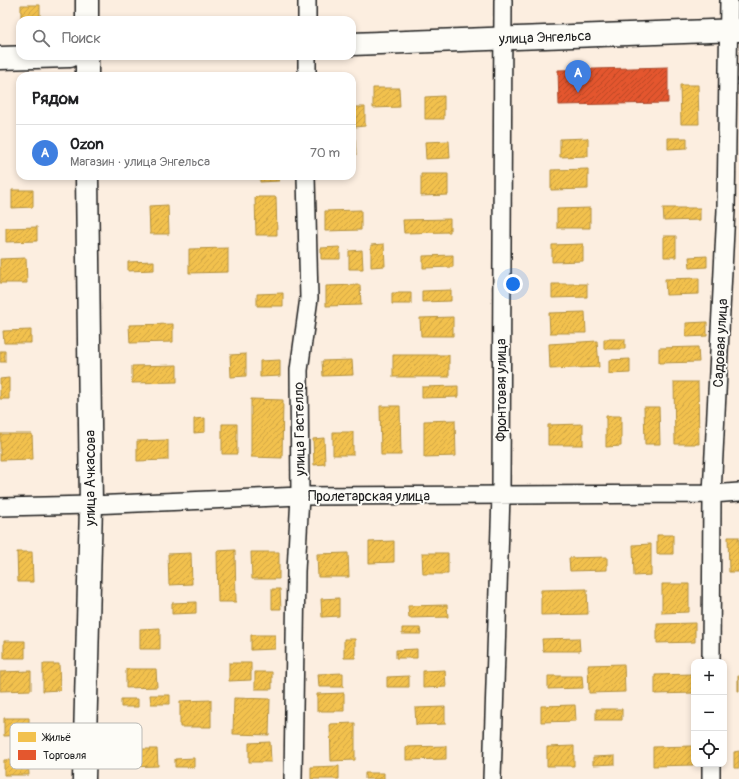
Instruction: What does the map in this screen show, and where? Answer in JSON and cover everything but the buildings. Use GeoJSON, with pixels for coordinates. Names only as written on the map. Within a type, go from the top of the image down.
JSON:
{"type":"FeatureCollection","features":[{"type":"Feature","properties":{"kind":"street"},"geometry":{"type":"LineString","coordinates":[[87,0],[87,16]]}},
{"type":"Feature","properties":{"kind":"street"},"geometry":{"type":"LineString","coordinates":[[307,0],[307,16]]}},
{"type":"Feature","properties":{"kind":"street","name":"Фронтовая улица"},"geometry":{"type":"LineString","coordinates":[[492,779],[500,495],[503,0]]}},
{"type":"Feature","properties":{"kind":"street","name":"Садовая улица"},"geometry":{"type":"LineString","coordinates":[[711,659],[712,494],[734,30],[729,0]]}},
{"type":"Feature","properties":{"kind":"street","name":"улица Энгельса"},"geometry":{"type":"LineString","coordinates":[[356,44],[734,30]]}},
{"type":"Feature","properties":{"kind":"street"},"geometry":{"type":"LineString","coordinates":[[0,58],[16,58]]}},
{"type":"Feature","properties":{"kind":"street"},"geometry":{"type":"LineString","coordinates":[[87,60],[87,72]]}},
{"type":"Feature","properties":{"kind":"street"},"geometry":{"type":"LineString","coordinates":[[307,60],[307,72]]}},
{"type":"Feature","properties":{"kind":"street","name":"улица Ачкасова"},"geometry":{"type":"LineString","coordinates":[[85,723],[91,505],[87,180]]}},
{"type":"Feature","properties":{"kind":"street","name":"улица Гастелло"},"geometry":{"type":"LineString","coordinates":[[294,779],[296,571],[300,496],[298,370],[309,298],[306,180]]}},
{"type":"Feature","properties":{"kind":"street","name":"Пролетарская улица"},"geometry":{"type":"LineString","coordinates":[[0,507],[91,505],[300,496],[712,494],[739,492]]}},
{"type":"Feature","properties":{"kind":"street"},"geometry":{"type":"LineString","coordinates":[[711,767],[711,779]]}},
{"type":"Feature","properties":{"kind":"street","name":"улица Ачкасова"},"geometry":{"type":"LineString","coordinates":[[84,769],[84,779]]}},
{"type":"Feature","properties":{"kind":"place","name":"Ozon"},"geometry":{"type":"Point","coordinates":[578,93]}}]}
